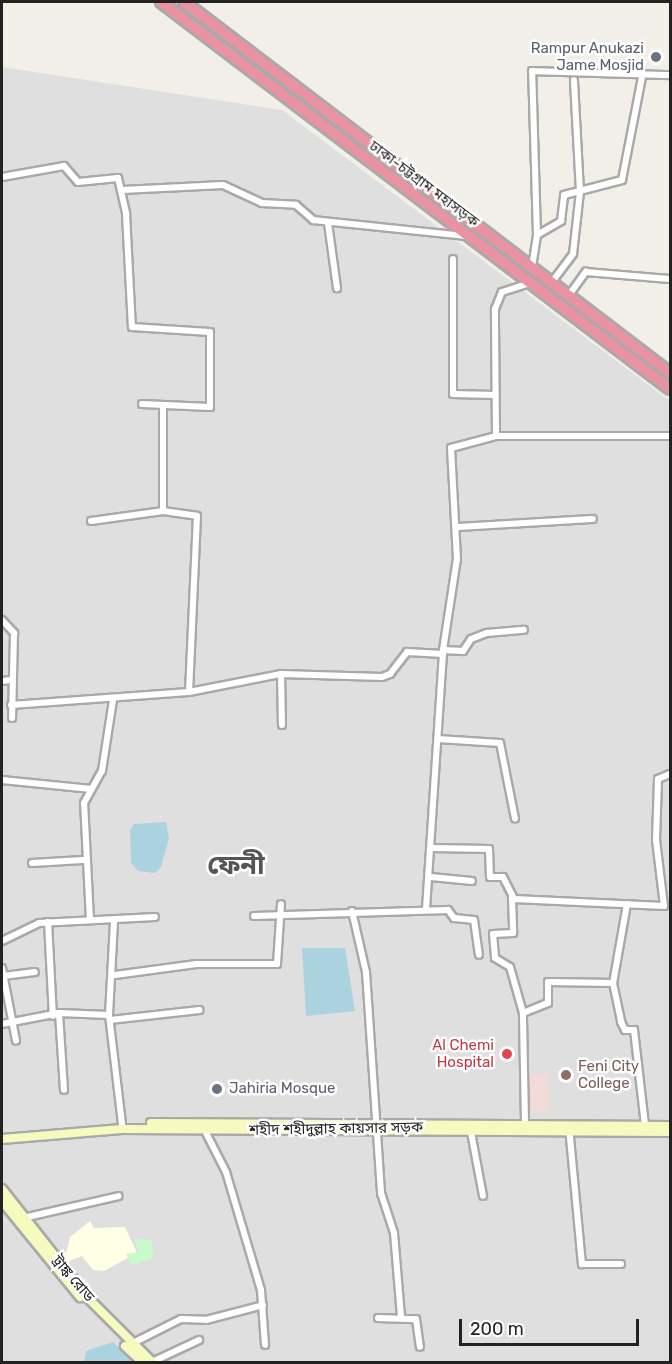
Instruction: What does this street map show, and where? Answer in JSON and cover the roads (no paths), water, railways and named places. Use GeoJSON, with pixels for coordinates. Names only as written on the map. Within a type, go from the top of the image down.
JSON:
{"type":"FeatureCollection","features":[{"type":"Feature","properties":{"kind":"highway","name":"ঢাকা-চট্টগ্রাম মহাসড়ক"},"geometry":{"type":"LineString","coordinates":[[161,2],[670,389]]}},
{"type":"Feature","properties":{"kind":"highway","name":"ঢাকা-চট্টগ্রাম মহাসড়ক"},"geometry":{"type":"LineString","coordinates":[[184,2],[670,373]]}},
{"type":"Feature","properties":{"kind":"main road","name":"শহীদ শহীদুল্লাহ কায়সার সড়ক"},"geometry":{"type":"LineString","coordinates":[[2,1139],[59,1131],[203,1126],[525,1122],[569,1127],[670,1125]]}},
{"type":"Feature","properties":{"kind":"main road","name":"শহীদ শহীদুল্লাহ কায়সার সড়ক"},"geometry":{"type":"LineString","coordinates":[[2,1134],[122,1124],[203,1126]]}},
{"type":"Feature","properties":{"kind":"main road","name":"শহীদ শহীদুল্লাহ কায়সার সড়ক"},"geometry":{"type":"LineString","coordinates":[[469,1124],[670,1132]]}},
{"type":"Feature","properties":{"kind":"main road","name":"ট্রাঙ্ক রোড"},"geometry":{"type":"LineString","coordinates":[[2,1189],[23,1218],[131,1344],[152,1362]]}},
{"type":"Feature","properties":{"kind":"main road","name":"ট্রাঙ্ক রোড"},"geometry":{"type":"LineString","coordinates":[[3,1204],[142,1362]]}},
{"type":"Feature","properties":{"kind":"street"},"geometry":{"type":"LineString","coordinates":[[532,268],[537,234],[532,71],[632,71],[642,77],[670,75]]}},
{"type":"Feature","properties":{"kind":"street"},"geometry":{"type":"LineString","coordinates":[[537,234],[561,221],[564,195],[622,180],[642,77]]}},
{"type":"Feature","properties":{"kind":"street"},"geometry":{"type":"LineString","coordinates":[[552,282],[573,254],[580,192],[574,80]]}},
{"type":"Feature","properties":{"kind":"street"},"geometry":{"type":"LineString","coordinates":[[2,177],[64,166],[78,182],[115,176],[122,190],[132,327],[210,332],[210,407],[163,409],[142,404]]}},
{"type":"Feature","properties":{"kind":"street"},"geometry":{"type":"LineString","coordinates":[[122,190],[223,185],[262,203],[296,205],[309,219],[328,223],[429,228],[468,237]]}},
{"type":"Feature","properties":{"kind":"street"},"geometry":{"type":"LineString","coordinates":[[328,223],[337,288]]}},
{"type":"Feature","properties":{"kind":"street"},"geometry":{"type":"LineString","coordinates":[[453,259],[453,393],[495,395]]}},
{"type":"Feature","properties":{"kind":"street"},"geometry":{"type":"LineString","coordinates":[[569,295],[586,272],[670,279]]}},
{"type":"Feature","properties":{"kind":"street"},"geometry":{"type":"LineString","coordinates":[[496,436],[497,298],[511,286],[530,283]]}},
{"type":"Feature","properties":{"kind":"street"},"geometry":{"type":"LineString","coordinates":[[163,409],[163,511]]}},
{"type":"Feature","properties":{"kind":"street"},"geometry":{"type":"LineString","coordinates":[[426,909],[433,848],[443,652],[453,604],[457,527],[451,448],[496,436],[670,436]]}},
{"type":"Feature","properties":{"kind":"street"},"geometry":{"type":"LineString","coordinates":[[91,521],[163,511],[198,519],[189,693]]}},
{"type":"Feature","properties":{"kind":"street"},"geometry":{"type":"LineString","coordinates":[[457,527],[593,519]]}},
{"type":"Feature","properties":{"kind":"street"},"geometry":{"type":"LineString","coordinates":[[2,620],[14,633],[11,680],[12,718]]}},
{"type":"Feature","properties":{"kind":"street"},"geometry":{"type":"LineString","coordinates":[[11,705],[113,700],[189,693],[281,674],[382,677],[390,674],[406,651],[463,651],[471,639],[487,633],[524,630]]}},
{"type":"Feature","properties":{"kind":"street"},"geometry":{"type":"LineString","coordinates":[[281,674],[282,724]]}},
{"type":"Feature","properties":{"kind":"street"},"geometry":{"type":"LineString","coordinates":[[2,681],[11,680]]}},
{"type":"Feature","properties":{"kind":"street"},"geometry":{"type":"LineString","coordinates":[[90,920],[83,860],[84,803],[102,771],[113,700]]}},
{"type":"Feature","properties":{"kind":"street"},"geometry":{"type":"LineString","coordinates":[[438,739],[500,743],[515,819]]}},
{"type":"Feature","properties":{"kind":"street"},"geometry":{"type":"LineString","coordinates":[[512,898],[666,904],[656,821],[658,778],[670,774]]}},
{"type":"Feature","properties":{"kind":"street"},"geometry":{"type":"LineString","coordinates":[[2,780],[92,789]]}},
{"type":"Feature","properties":{"kind":"street"},"geometry":{"type":"LineString","coordinates":[[433,848],[489,849],[490,877],[505,879],[512,898],[513,933],[493,934],[495,958],[510,967],[523,1013],[525,1122]]}},
{"type":"Feature","properties":{"kind":"street"},"geometry":{"type":"LineString","coordinates":[[32,864],[83,860]]}},
{"type":"Feature","properties":{"kind":"street"},"geometry":{"type":"LineString","coordinates":[[431,877],[472,880]]}},
{"type":"Feature","properties":{"kind":"street"},"geometry":{"type":"LineString","coordinates":[[114,975],[196,964],[277,964],[281,904]]}},
{"type":"Feature","properties":{"kind":"street"},"geometry":{"type":"LineString","coordinates":[[627,904],[613,983],[621,1022],[625,1030],[634,1030],[645,1125]]}},
{"type":"Feature","properties":{"kind":"street"},"geometry":{"type":"LineString","coordinates":[[254,916],[426,909],[474,920],[479,955]]}},
{"type":"Feature","properties":{"kind":"street"},"geometry":{"type":"LineString","coordinates":[[352,911],[366,972],[381,1193],[394,1233],[393,1270],[401,1317]]}},
{"type":"Feature","properties":{"kind":"street"},"geometry":{"type":"LineString","coordinates":[[2,941],[48,922],[90,920],[114,922],[154,917]]}},
{"type":"Feature","properties":{"kind":"street"},"geometry":{"type":"LineString","coordinates":[[48,922],[64,1090]]}},
{"type":"Feature","properties":{"kind":"street"},"geometry":{"type":"LineString","coordinates":[[114,922],[114,975],[110,1017],[122,1124]]}},
{"type":"Feature","properties":{"kind":"street"},"geometry":{"type":"LineString","coordinates":[[2,968],[16,1041]]}},
{"type":"Feature","properties":{"kind":"street"},"geometry":{"type":"LineString","coordinates":[[3,976],[35,972]]}},
{"type":"Feature","properties":{"kind":"street"},"geometry":{"type":"LineString","coordinates":[[523,1013],[548,1003],[548,982],[613,983]]}},
{"type":"Feature","properties":{"kind":"street"},"geometry":{"type":"LineString","coordinates":[[2,1024],[56,1014],[110,1017],[199,1010]]}},
{"type":"Feature","properties":{"kind":"street"},"geometry":{"type":"LineString","coordinates":[[469,1124],[483,1196]]}},
{"type":"Feature","properties":{"kind":"street"},"geometry":{"type":"LineString","coordinates":[[203,1126],[226,1172],[263,1305],[265,1345]]}},
{"type":"Feature","properties":{"kind":"street"},"geometry":{"type":"LineString","coordinates":[[569,1127],[582,1264],[621,1264]]}},
{"type":"Feature","properties":{"kind":"street"},"geometry":{"type":"LineString","coordinates":[[23,1218],[119,1196]]}},
{"type":"Feature","properties":{"kind":"street"},"geometry":{"type":"LineString","coordinates":[[131,1344],[181,1319],[206,1320],[263,1305]]}},
{"type":"Feature","properties":{"kind":"street"},"geometry":{"type":"LineString","coordinates":[[378,1318],[416,1319],[420,1347]]}},
{"type":"Feature","properties":{"kind":"street"},"geometry":{"type":"LineString","coordinates":[[152,1362],[199,1340]]}},
{"type":"Feature","properties":{"kind":"water"},"geometry":{"type":"Polygon","coordinates":[[[166,822],[169,838],[161,867],[155,873],[138,871],[131,863],[130,830],[134,824],[166,822]]]}},
{"type":"Feature","properties":{"kind":"water"},"geometry":{"type":"Polygon","coordinates":[[[302,948],[345,948],[355,1011],[306,1016],[302,948]]]}},
{"type":"Feature","properties":{"kind":"water"},"geometry":{"type":"Polygon","coordinates":[[[113,1342],[137,1362],[84,1362],[86,1351],[113,1342]]]}},
{"type":"Feature","properties":{"kind":"place","name":"Rampur Anukazi Jame Mosjid"},"geometry":{"type":"Point","coordinates":[656,57]}},
{"type":"Feature","properties":{"kind":"place","name":"Al Chemi Hospital"},"geometry":{"type":"Point","coordinates":[507,1054]}},
{"type":"Feature","properties":{"kind":"place","name":"Feni City College"},"geometry":{"type":"Point","coordinates":[566,1075]}},
{"type":"Feature","properties":{"kind":"place","name":"Jahiria Mosque"},"geometry":{"type":"Point","coordinates":[217,1089]}},
{"type":"Feature","properties":{"kind":"district","name":"ফেনী"},"geometry":{"type":"Point","coordinates":[236,866]}}]}
